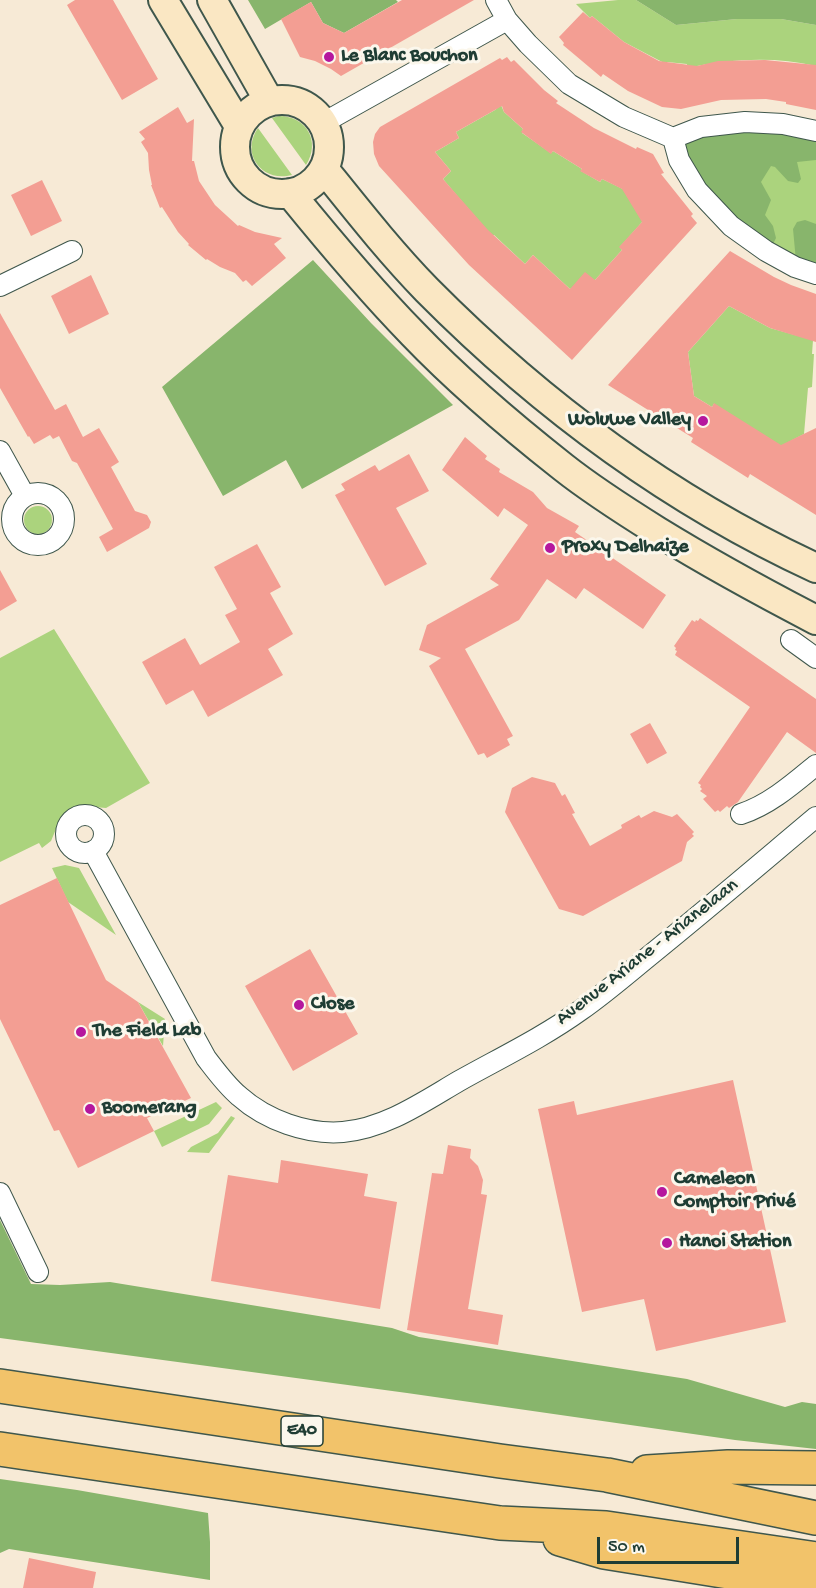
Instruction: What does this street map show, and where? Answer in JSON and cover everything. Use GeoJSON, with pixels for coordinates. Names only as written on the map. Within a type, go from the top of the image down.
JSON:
{"type":"FeatureCollection","features":[{"type":"Feature","properties":{"kind":"highway","name":"E40"},"geometry":{"type":"LineString","coordinates":[[0,1386],[607,1475],[816,1518]]}},
{"type":"Feature","properties":{"kind":"highway"},"geometry":{"type":"LineString","coordinates":[[0,1449],[500,1523],[606,1528],[816,1559]]}},
{"type":"Feature","properties":{"kind":"highway","name":"E40"},"geometry":{"type":"LineString","coordinates":[[607,1475],[728,1467],[816,1484]]}},
{"type":"Feature","properties":{"kind":"highway"},"geometry":{"type":"LineString","coordinates":[[728,1467],[816,1468]]}},
{"type":"Feature","properties":{"kind":"highway"},"geometry":{"type":"LineString","coordinates":[[500,1523],[604,1551],[782,1584],[816,1586]]}},
{"type":"Feature","properties":{"kind":"main road"},"geometry":{"type":"LineString","coordinates":[[163,0],[239,126]]}},
{"type":"Feature","properties":{"kind":"main road"},"geometry":{"type":"LineString","coordinates":[[212,0],[269,101]]}},
{"type":"Feature","properties":{"kind":"main road"},"geometry":{"type":"LineString","coordinates":[[282,99],[300,103],[315,113],[328,133],[329,156],[324,169],[319,177],[300,191],[277,194],[265,191],[245,177],[239,166],[235,143],[239,126],[255,108],[269,101],[282,99]]}},
{"type":"Feature","properties":{"kind":"main road"},"geometry":{"type":"LineString","coordinates":[[324,169],[360,215],[425,288],[498,358],[556,407],[623,458],[686,498],[772,548],[816,568]]}},
{"type":"Feature","properties":{"kind":"main road"},"geometry":{"type":"LineString","coordinates":[[290,193],[330,242],[413,334],[483,401],[564,468],[626,511],[704,560],[816,620]]}},
{"type":"Feature","properties":{"kind":"street"},"geometry":{"type":"LineString","coordinates":[[496,0],[507,20],[568,84],[624,117],[673,138],[701,127],[745,122],[783,124],[816,131]]}},
{"type":"Feature","properties":{"kind":"street"},"geometry":{"type":"LineString","coordinates":[[323,123],[507,20]]}},
{"type":"Feature","properties":{"kind":"street"},"geometry":{"type":"LineString","coordinates":[[673,138],[679,160],[697,190],[731,226],[766,251],[795,267],[816,274]]}},
{"type":"Feature","properties":{"kind":"street"},"geometry":{"type":"LineString","coordinates":[[0,285],[72,251]]}},
{"type":"Feature","properties":{"kind":"street"},"geometry":{"type":"LineString","coordinates":[[0,452],[25,496]]}},
{"type":"Feature","properties":{"kind":"street"},"geometry":{"type":"LineString","coordinates":[[791,640],[816,658]]}},
{"type":"Feature","properties":{"kind":"street"},"geometry":{"type":"LineString","coordinates":[[741,814],[768,802],[816,765]]}},
{"type":"Feature","properties":{"kind":"street","name":"Avenue Ariane - Arianelaan"},"geometry":{"type":"LineString","coordinates":[[93,851],[206,1058],[224,1082],[258,1111],[278,1121],[310,1130],[343,1132],[370,1127],[403,1113],[532,1042],[579,1011],[693,921],[816,818]]}},
{"type":"Feature","properties":{"kind":"street"},"geometry":{"type":"LineString","coordinates":[[0,1192],[38,1272]]}},
{"type":"Feature","properties":{"kind":"green space"},"geometry":{"type":"Polygon","coordinates":[[[248,0],[396,0],[398,2],[344,33],[323,23],[311,2],[265,29],[248,0]]]}},
{"type":"Feature","properties":{"kind":"green space"},"geometry":{"type":"Polygon","coordinates":[[[636,0],[676,25],[737,19],[781,19],[816,25],[816,66],[768,60],[719,62],[687,68],[687,64],[667,62],[666,64],[624,42],[592,16],[590,18],[576,4],[636,0]]]}},
{"type":"Feature","properties":{"kind":"green space"},"geometry":{"type":"Polygon","coordinates":[[[636,0],[816,0],[816,25],[781,19],[737,19],[676,25],[636,0]]]}},
{"type":"Feature","properties":{"kind":"green space"},"geometry":{"type":"Polygon","coordinates":[[[501,105],[504,112],[523,129],[522,133],[551,153],[553,151],[600,182],[602,179],[623,189],[643,221],[620,247],[622,250],[595,280],[570,289],[533,255],[525,264],[494,235],[491,236],[443,179],[451,171],[435,152],[459,138],[456,132],[501,105]]]}},
{"type":"Feature","properties":{"kind":"green space"},"geometry":{"type":"Polygon","coordinates":[[[279,116],[297,120],[309,132],[312,148],[306,165],[272,118],[279,116]]]}},
{"type":"Feature","properties":{"kind":"green space"},"geometry":{"type":"Polygon","coordinates":[[[745,127],[816,136],[816,160],[797,162],[801,179],[798,183],[788,181],[775,167],[771,166],[761,182],[771,200],[765,215],[773,226],[776,238],[771,248],[709,195],[685,150],[686,143],[692,137],[745,127]]]}},
{"type":"Feature","properties":{"kind":"green space"},"geometry":{"type":"Polygon","coordinates":[[[258,128],[292,175],[272,175],[257,164],[252,147],[258,128]]]}},
{"type":"Feature","properties":{"kind":"green space"},"geometry":{"type":"Polygon","coordinates":[[[816,136],[816,269],[766,245],[686,143],[816,136]]]}},
{"type":"Feature","properties":{"kind":"green space"},"geometry":{"type":"Polygon","coordinates":[[[805,220],[816,224],[816,269],[796,261],[793,229],[797,222],[805,220]]]}},
{"type":"Feature","properties":{"kind":"green space"},"geometry":{"type":"Polygon","coordinates":[[[313,260],[371,323],[453,405],[302,489],[286,460],[223,496],[162,387],[313,260]]]}},
{"type":"Feature","properties":{"kind":"green space"},"geometry":{"type":"Polygon","coordinates":[[[729,306],[770,328],[813,340],[812,387],[808,388],[804,434],[777,448],[714,404],[712,407],[694,396],[688,352],[729,306]]]}},
{"type":"Feature","properties":{"kind":"green space"},"geometry":{"type":"Polygon","coordinates":[[[38,506],[48,510],[52,520],[48,530],[38,534],[28,530],[24,520],[28,510],[38,506]]]}},
{"type":"Feature","properties":{"kind":"green space"},"geometry":{"type":"Polygon","coordinates":[[[54,629],[150,783],[106,808],[81,806],[71,809],[61,817],[51,841],[42,848],[39,843],[0,862],[0,658],[54,629]]]}},
{"type":"Feature","properties":{"kind":"green space"},"geometry":{"type":"Polygon","coordinates":[[[65,865],[79,868],[116,935],[68,902],[52,868],[65,865]]]}},
{"type":"Feature","properties":{"kind":"green space"},"geometry":{"type":"Polygon","coordinates":[[[138,1002],[165,1019],[163,1046],[138,1002]]]}},
{"type":"Feature","properties":{"kind":"green space"},"geometry":{"type":"Polygon","coordinates":[[[216,1102],[222,1108],[209,1124],[162,1147],[154,1131],[216,1102]]]}},
{"type":"Feature","properties":{"kind":"green space"},"geometry":{"type":"Polygon","coordinates":[[[231,1116],[235,1118],[209,1153],[187,1152],[191,1147],[218,1133],[231,1116]]]}},
{"type":"Feature","properties":{"kind":"green space"},"geometry":{"type":"Polygon","coordinates":[[[0,1220],[31,1284],[110,1282],[392,1328],[419,1337],[687,1379],[785,1407],[802,1402],[816,1404],[816,1449],[735,1440],[0,1338],[0,1220]]]}},
{"type":"Feature","properties":{"kind":"green space"},"geometry":{"type":"Polygon","coordinates":[[[0,1479],[208,1513],[210,1580],[9,1549],[0,1553],[0,1479]]]}},
{"type":"Feature","properties":{"kind":"building"},"geometry":{"type":"Polygon","coordinates":[[[75,0],[113,0],[158,79],[122,100],[67,5],[75,0]]]}},
{"type":"Feature","properties":{"kind":"building"},"geometry":{"type":"Polygon","coordinates":[[[402,0],[474,0],[341,76],[315,61],[300,57],[281,19],[311,2],[323,23],[344,33],[402,0]]]}},
{"type":"Feature","properties":{"kind":"building"},"geometry":{"type":"Polygon","coordinates":[[[583,12],[590,18],[592,16],[624,42],[659,61],[697,66],[718,61],[765,60],[816,65],[816,110],[766,99],[721,100],[681,109],[662,107],[628,91],[603,74],[601,77],[563,45],[559,37],[583,12]]]}},
{"type":"Feature","properties":{"kind":"building"},"geometry":{"type":"Polygon","coordinates":[[[507,57],[511,62],[514,60],[558,101],[556,103],[594,128],[636,149],[637,147],[653,154],[664,173],[661,174],[693,214],[691,216],[697,223],[572,360],[469,265],[379,166],[374,154],[373,142],[380,127],[500,58],[502,60],[507,57]],[[502,106],[456,132],[459,138],[435,152],[451,171],[443,179],[488,230],[525,264],[533,255],[570,289],[585,272],[595,280],[622,250],[619,247],[642,222],[622,189],[602,179],[600,182],[580,171],[582,169],[553,151],[551,154],[521,132],[523,129],[504,112],[502,106]]]}},
{"type":"Feature","properties":{"kind":"building"},"geometry":{"type":"Polygon","coordinates":[[[178,107],[187,123],[194,119],[192,161],[194,161],[199,181],[215,205],[238,226],[282,238],[274,244],[286,258],[252,286],[246,280],[243,282],[235,273],[206,260],[188,245],[162,207],[160,208],[151,185],[148,153],[141,142],[145,139],[139,132],[178,107]]]}},
{"type":"Feature","properties":{"kind":"building"},"geometry":{"type":"Polygon","coordinates":[[[42,180],[62,221],[31,236],[11,195],[42,180]]]}},
{"type":"Feature","properties":{"kind":"building","name":"Woluwe Valley"},"geometry":{"type":"Polygon","coordinates":[[[730,251],[774,277],[816,294],[816,342],[770,328],[729,306],[688,352],[694,396],[712,407],[714,403],[781,445],[816,428],[816,515],[750,474],[748,478],[691,442],[693,438],[608,385],[730,251]]]}},
{"type":"Feature","properties":{"kind":"building"},"geometry":{"type":"Polygon","coordinates":[[[91,275],[109,314],[69,334],[51,296],[91,275]]]}},
{"type":"Feature","properties":{"kind":"building"},"geometry":{"type":"Polygon","coordinates":[[[0,313],[55,410],[66,404],[83,437],[99,428],[119,462],[111,467],[135,511],[147,515],[151,522],[149,528],[107,552],[99,537],[113,529],[77,463],[72,461],[59,436],[53,439],[50,435],[34,444],[0,388],[0,313]]]}},
{"type":"Feature","properties":{"kind":"building"},"geometry":{"type":"Polygon","coordinates":[[[465,437],[487,456],[485,459],[500,469],[499,472],[533,492],[547,508],[579,526],[575,532],[666,595],[643,629],[584,588],[576,599],[547,579],[519,620],[465,649],[513,736],[507,739],[510,745],[487,758],[484,753],[478,755],[429,666],[441,658],[419,650],[427,625],[499,585],[490,579],[528,525],[504,508],[498,517],[442,470],[465,437]]]}},
{"type":"Feature","properties":{"kind":"building"},"geometry":{"type":"Polygon","coordinates":[[[409,454],[429,491],[396,508],[427,564],[385,586],[335,495],[345,490],[341,484],[375,465],[379,471],[409,454]]]}},
{"type":"Feature","properties":{"kind":"building"},"geometry":{"type":"Polygon","coordinates":[[[257,544],[281,587],[270,593],[293,634],[268,649],[283,675],[208,717],[193,690],[166,705],[142,662],[185,638],[200,665],[240,642],[225,615],[237,609],[214,567],[257,544]]]}},
{"type":"Feature","properties":{"kind":"building"},"geometry":{"type":"Polygon","coordinates":[[[0,570],[17,601],[0,611],[0,570]]]}},
{"type":"Feature","properties":{"kind":"building"},"geometry":{"type":"Polygon","coordinates":[[[700,618],[816,699],[816,753],[787,732],[738,802],[729,808],[727,806],[720,812],[718,810],[715,812],[703,799],[707,796],[700,791],[701,785],[698,783],[750,707],[675,655],[677,651],[674,646],[692,620],[695,622],[700,618]]]}},
{"type":"Feature","properties":{"kind":"building"},"geometry":{"type":"Polygon","coordinates":[[[650,723],[667,753],[647,764],[630,734],[650,723]]]}},
{"type":"Feature","properties":{"kind":"building"},"geometry":{"type":"Polygon","coordinates":[[[532,777],[555,783],[562,796],[565,794],[575,813],[572,814],[590,846],[622,828],[621,825],[639,815],[641,818],[654,811],[672,817],[677,814],[694,832],[692,834],[694,836],[687,842],[682,861],[583,916],[559,909],[505,812],[512,788],[532,777]]]}},
{"type":"Feature","properties":{"kind":"building","name":"The Field Lab"},"geometry":{"type":"Polygon","coordinates":[[[57,878],[106,980],[138,1002],[191,1098],[147,1118],[154,1131],[78,1168],[59,1130],[54,1131],[0,1019],[0,905],[57,878]]]}},
{"type":"Feature","properties":{"kind":"building","name":"Close"},"geometry":{"type":"Polygon","coordinates":[[[310,949],[358,1034],[293,1071],[245,986],[310,949]]]}},
{"type":"Feature","properties":{"kind":"building"},"geometry":{"type":"Polygon","coordinates":[[[733,1080],[786,1322],[656,1351],[644,1299],[582,1312],[538,1109],[574,1101],[577,1115],[733,1080]]]}},
{"type":"Feature","properties":{"kind":"building"},"geometry":{"type":"Polygon","coordinates":[[[448,1145],[471,1149],[470,1158],[478,1166],[483,1180],[481,1194],[487,1195],[468,1309],[503,1315],[498,1345],[407,1330],[432,1173],[443,1174],[448,1145]]]}},
{"type":"Feature","properties":{"kind":"building"},"geometry":{"type":"Polygon","coordinates":[[[281,1160],[368,1174],[364,1196],[397,1202],[380,1309],[211,1281],[228,1175],[278,1183],[281,1160]]]}},
{"type":"Feature","properties":{"kind":"building"},"geometry":{"type":"Polygon","coordinates":[[[29,1558],[96,1572],[93,1588],[23,1588],[29,1558]]]}},
{"type":"Feature","properties":{"kind":"place","name":"Le Blanc Bouchon"},"geometry":{"type":"Point","coordinates":[329,57]}},
{"type":"Feature","properties":{"kind":"place","name":"Woluwe Valley"},"geometry":{"type":"Point","coordinates":[703,421]}},
{"type":"Feature","properties":{"kind":"place","name":"Proxy Delhaize"},"geometry":{"type":"Point","coordinates":[550,548]}},
{"type":"Feature","properties":{"kind":"place","name":"Close"},"geometry":{"type":"Point","coordinates":[299,1005]}},
{"type":"Feature","properties":{"kind":"place","name":"The Field Lab"},"geometry":{"type":"Point","coordinates":[81,1032]}},
{"type":"Feature","properties":{"kind":"place","name":"Boomerang"},"geometry":{"type":"Point","coordinates":[90,1109]}},
{"type":"Feature","properties":{"kind":"place","name":"Cameleon Comptoir Privé"},"geometry":{"type":"Point","coordinates":[662,1192]}},
{"type":"Feature","properties":{"kind":"place","name":"Hanoi Station"},"geometry":{"type":"Point","coordinates":[667,1243]}}]}
